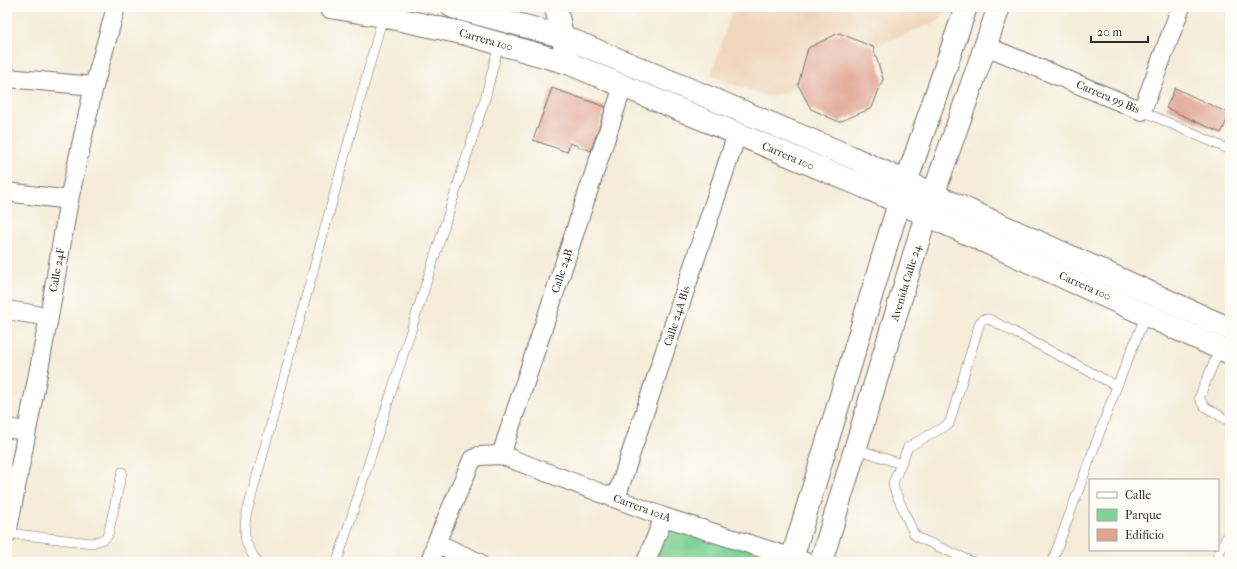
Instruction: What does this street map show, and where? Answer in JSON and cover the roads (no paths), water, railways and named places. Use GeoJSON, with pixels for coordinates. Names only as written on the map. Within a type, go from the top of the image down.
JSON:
{"type":"FeatureCollection","features":[{"type":"Feature","properties":{"kind":"main road","name":"Carrera 100"},"geometry":{"type":"LineString","coordinates":[[330,7],[383,16],[462,33],[568,63],[899,203],[1147,314],[1227,344]]}},
{"type":"Feature","properties":{"kind":"main road","name":"Carrera 100"},"geometry":{"type":"LineString","coordinates":[[453,7],[562,36],[934,194],[1227,344]]}},
{"type":"Feature","properties":{"kind":"main road"},"geometry":{"type":"LineString","coordinates":[[556,7],[568,63]]}},
{"type":"Feature","properties":{"kind":"main road"},"geometry":{"type":"LineString","coordinates":[[796,560],[899,203],[966,7]]}},
{"type":"Feature","properties":{"kind":"main road","name":"Avenida Calle 24"},"geometry":{"type":"LineString","coordinates":[[821,562],[926,215],[999,7]]}},
{"type":"Feature","properties":{"kind":"street","name":"Calle 24F"},"geometry":{"type":"LineString","coordinates":[[7,534],[49,317],[69,200],[94,86],[116,7]]}},
{"type":"Feature","properties":{"kind":"street"},"geometry":{"type":"LineString","coordinates":[[1142,111],[1181,7]]}},
{"type":"Feature","properties":{"kind":"street","name":"Carrera 99 Bis"},"geometry":{"type":"LineString","coordinates":[[986,46],[1142,111]]}},
{"type":"Feature","properties":{"kind":"street"},"geometry":{"type":"LineString","coordinates":[[7,78],[94,86]]}},
{"type":"Feature","properties":{"kind":"street","name":"Calle 24B"},"geometry":{"type":"LineString","coordinates":[[501,455],[623,86]]}},
{"type":"Feature","properties":{"kind":"street","name":"Calle 24A Bis"},"geometry":{"type":"LineString","coordinates":[[616,498],[737,134]]}},
{"type":"Feature","properties":{"kind":"street"},"geometry":{"type":"LineString","coordinates":[[7,192],[69,200]]}},
{"type":"Feature","properties":{"kind":"street"},"geometry":{"type":"LineString","coordinates":[[7,310],[49,317]]}},
{"type":"Feature","properties":{"kind":"street"},"geometry":{"type":"LineString","coordinates":[[7,428],[26,431]]}},
{"type":"Feature","properties":{"kind":"street","name":"Carrera 101A"},"geometry":{"type":"LineString","coordinates":[[436,543],[472,460],[480,456],[501,455],[664,517],[796,560]]}},
{"type":"Feature","properties":{"kind":"street"},"geometry":{"type":"LineString","coordinates":[[646,562],[664,517]]}},
{"type":"Feature","properties":{"kind":"street"},"geometry":{"type":"LineString","coordinates":[[430,562],[436,543],[478,562]]}},
{"type":"Feature","properties":{"kind":"lane"},"geometry":{"type":"LineString","coordinates":[[258,562],[243,535],[246,516],[383,16]]}},
{"type":"Feature","properties":{"kind":"lane"},"geometry":{"type":"LineString","coordinates":[[337,562],[485,99],[499,44]]}},
{"type":"Feature","properties":{"kind":"lane","name":"Carrera 99 Bis"},"geometry":{"type":"LineString","coordinates":[[1142,111],[1230,150]]}},
{"type":"Feature","properties":{"kind":"lane"},"geometry":{"type":"LineString","coordinates":[[1052,562],[1117,386],[1147,314]]}},
{"type":"Feature","properties":{"kind":"lane"},"geometry":{"type":"LineString","coordinates":[[974,562],[919,538],[911,530],[894,489],[893,483],[908,447],[949,424],[980,322],[984,319],[988,319],[1117,386]]}},
{"type":"Feature","properties":{"kind":"lane"},"geometry":{"type":"LineString","coordinates":[[1227,344],[1199,398],[1204,406],[1230,422]]}},
{"type":"Feature","properties":{"kind":"lane"},"geometry":{"type":"LineString","coordinates":[[855,448],[901,464]]}},
{"type":"Feature","properties":{"kind":"lane"},"geometry":{"type":"LineString","coordinates":[[7,534],[92,543],[104,539],[108,535],[122,472]]}},
{"type":"Feature","properties":{"kind":"lane"},"geometry":{"type":"LineString","coordinates":[[1215,562],[1230,530]]}}]}
